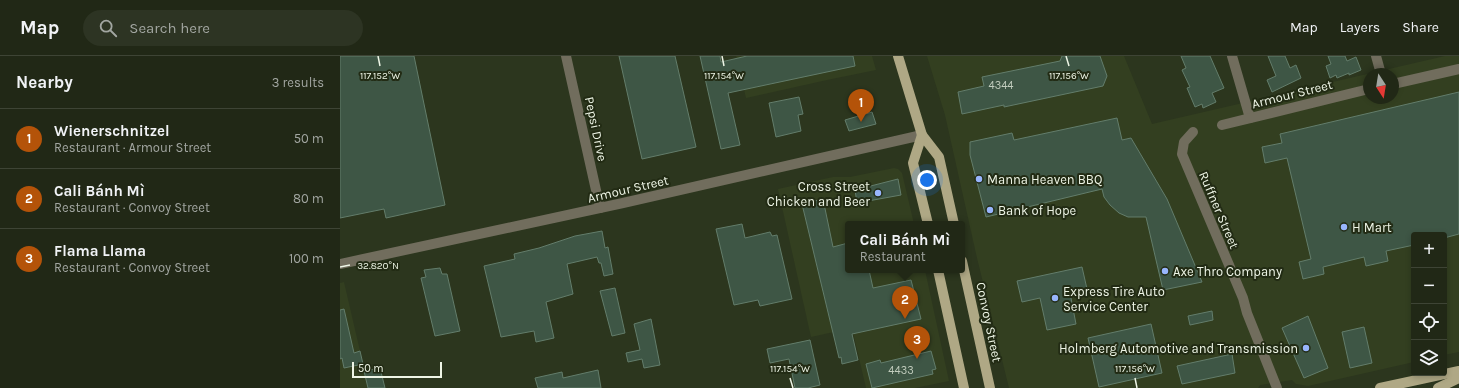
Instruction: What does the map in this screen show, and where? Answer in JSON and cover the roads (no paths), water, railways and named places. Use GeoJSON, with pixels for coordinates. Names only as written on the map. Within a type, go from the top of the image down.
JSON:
{"type":"FeatureCollection","features":[{"type":"Feature","properties":{"kind":"main road"},"geometry":{"type":"LineString","coordinates":[[898,56],[922,135],[939,157],[953,221]]}},
{"type":"Feature","properties":{"kind":"main road"},"geometry":{"type":"LineString","coordinates":[[922,135],[913,163],[927,221]]}},
{"type":"Feature","properties":{"kind":"main road"},"geometry":{"type":"LineString","coordinates":[[939,273],[964,388]]}},
{"type":"Feature","properties":{"kind":"main road","name":"Convoy Street"},"geometry":{"type":"LineString","coordinates":[[965,273],[990,388]]}},
{"type":"Feature","properties":{"kind":"main road"},"geometry":{"type":"LineString","coordinates":[[1380,388],[1459,371]]}},
{"type":"Feature","properties":{"kind":"main road"},"geometry":{"type":"LineString","coordinates":[[1438,388],[1459,378]]}},
{"type":"Feature","properties":{"kind":"street","name":"Pepsi Drive"},"geometry":{"type":"LineString","coordinates":[[566,56],[600,208]]}},
{"type":"Feature","properties":{"kind":"street"},"geometry":{"type":"LineString","coordinates":[[1232,56],[1250,118]]}},
{"type":"Feature","properties":{"kind":"street"},"geometry":{"type":"LineString","coordinates":[[1376,56],[1379,68]]}},
{"type":"Feature","properties":{"kind":"street"},"geometry":{"type":"LineString","coordinates":[[1399,83],[1459,69]]}},
{"type":"Feature","properties":{"kind":"street","name":"Armour Street"},"geometry":{"type":"LineString","coordinates":[[1222,125],[1363,90]]}},
{"type":"Feature","properties":{"kind":"street","name":"Ruffner Street"},"geometry":{"type":"LineString","coordinates":[[1193,132],[1184,142],[1182,154],[1243,298],[1247,313],[1277,388]]}},
{"type":"Feature","properties":{"kind":"street","name":"Armour Street"},"geometry":{"type":"LineString","coordinates":[[340,264],[600,208],[922,135]]}},
{"type":"Feature","properties":{"kind":"place","name":"Wienerschnitzel"},"geometry":{"type":"Point","coordinates":[861,122]}},
{"type":"Feature","properties":{"kind":"place","name":"Manna Heaven BBQ"},"geometry":{"type":"Point","coordinates":[979,179]}},
{"type":"Feature","properties":{"kind":"place","name":"Cross Street Chicken and Beer"},"geometry":{"type":"Point","coordinates":[878,193]}},
{"type":"Feature","properties":{"kind":"place","name":"Bank of Hope"},"geometry":{"type":"Point","coordinates":[990,210]}},
{"type":"Feature","properties":{"kind":"place","name":"H Mart"},"geometry":{"type":"Point","coordinates":[1344,227]}},
{"type":"Feature","properties":{"kind":"place","name":"Axe Thro Company"},"geometry":{"type":"Point","coordinates":[1165,271]}},
{"type":"Feature","properties":{"kind":"place","name":"Express Tire Auto Service Center"},"geometry":{"type":"Point","coordinates":[1055,298]}},
{"type":"Feature","properties":{"kind":"place","name":"Cali Bánh Mì"},"geometry":{"type":"Point","coordinates":[905,319]}},
{"type":"Feature","properties":{"kind":"place","name":"Holmberg Automotive and Transmission"},"geometry":{"type":"Point","coordinates":[1306,348]}},
{"type":"Feature","properties":{"kind":"place","name":"Flama Llama"},"geometry":{"type":"Point","coordinates":[917,359]}}]}
